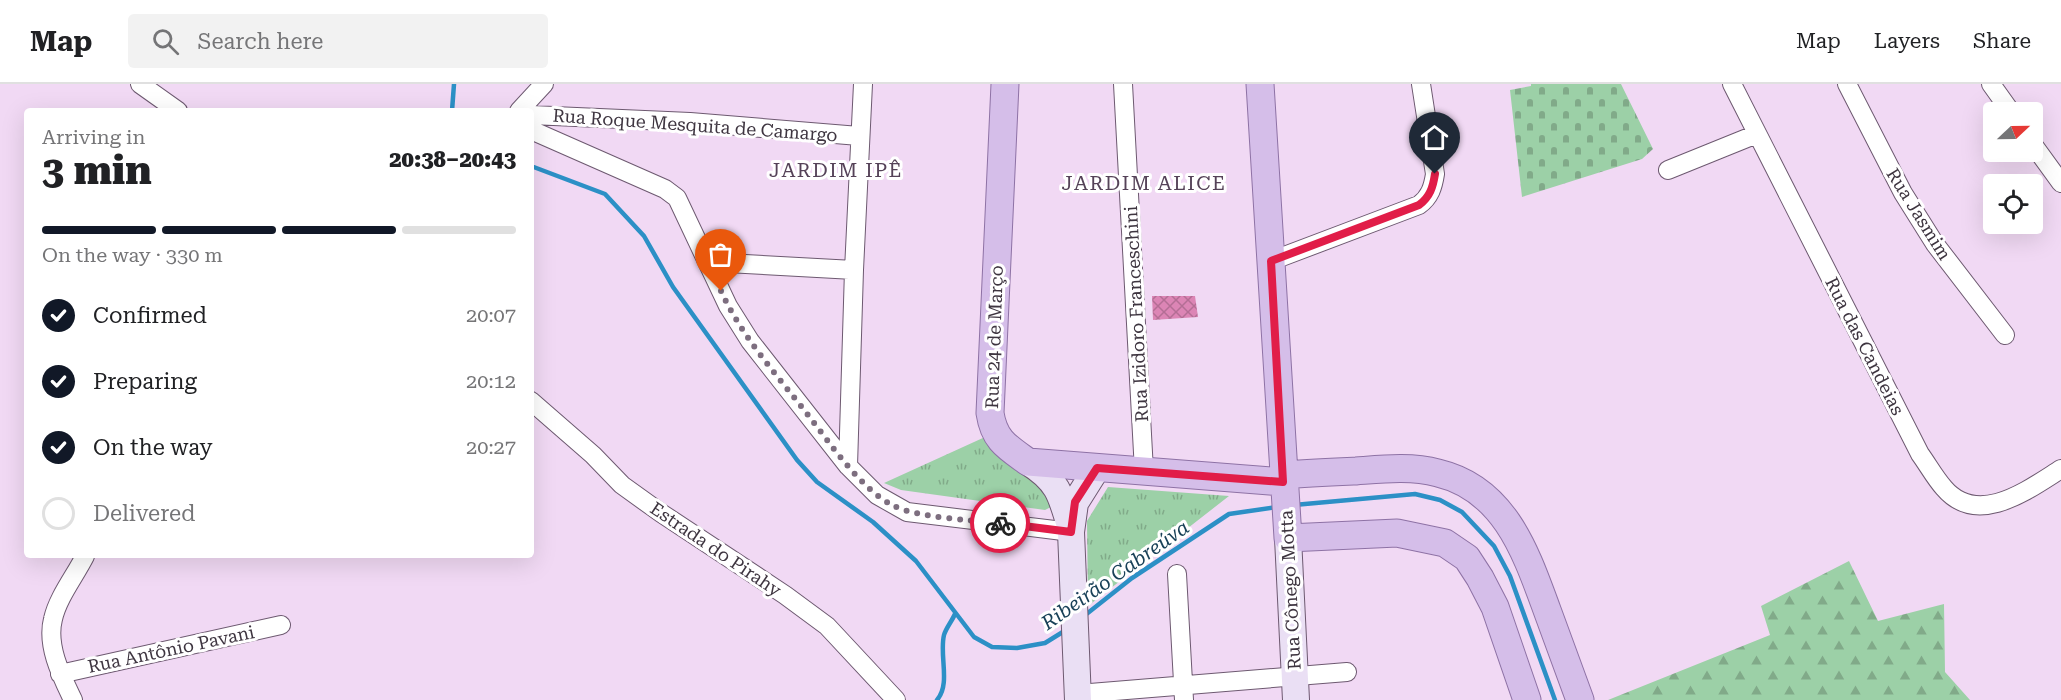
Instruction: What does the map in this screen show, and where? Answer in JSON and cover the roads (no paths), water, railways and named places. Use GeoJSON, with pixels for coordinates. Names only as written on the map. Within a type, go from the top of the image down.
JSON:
{"type":"FeatureCollection","features":[{"type":"Feature","properties":{"kind":"main road","name":"Rua 24 de Março"},"geometry":{"type":"LineString","coordinates":[[1005,84],[990,413],[996,435],[1007,447],[1028,462],[1059,473],[1097,468],[1284,483],[1415,469],[1440,473],[1465,483],[1501,512],[1515,531],[1528,557],[1580,700]]}},
{"type":"Feature","properties":{"kind":"main road","name":"Rua Cônego Motta"},"geometry":{"type":"LineString","coordinates":[[1260,84],[1287,529]]}},
{"type":"Feature","properties":{"kind":"main road"},"geometry":{"type":"LineString","coordinates":[[1287,529],[1397,533],[1445,543],[1467,558],[1495,607],[1527,700]]}},
{"type":"Feature","properties":{"kind":"street"},"geometry":{"type":"LineString","coordinates":[[140,84],[174,108]]}},
{"type":"Feature","properties":{"kind":"street"},"geometry":{"type":"LineString","coordinates":[[522,108],[544,84]]}},
{"type":"Feature","properties":{"kind":"street"},"geometry":{"type":"LineString","coordinates":[[848,466],[859,136],[863,84]]}},
{"type":"Feature","properties":{"kind":"street","name":"Rua Izidoro Franceschini"},"geometry":{"type":"LineString","coordinates":[[1124,84],[1144,471]]}},
{"type":"Feature","properties":{"kind":"street"},"geometry":{"type":"LineString","coordinates":[[1271,261],[1419,205],[1426,200],[1435,174],[1421,84]]}},
{"type":"Feature","properties":{"kind":"street","name":"Rua das Candeias"},"geometry":{"type":"LineString","coordinates":[[1732,84],[1920,454],[1946,490],[1964,502],[1986,506],[2007,501],[2061,469]]}},
{"type":"Feature","properties":{"kind":"street","name":"Rua Jasmim"},"geometry":{"type":"LineString","coordinates":[[1847,84],[1903,193],[1935,244],[2005,335]]}},
{"type":"Feature","properties":{"kind":"street"},"geometry":{"type":"LineString","coordinates":[[1990,84],[2004,102]]}},
{"type":"Feature","properties":{"kind":"street","name":"Rua Roque Mesquita de Camargo"},"geometry":{"type":"LineString","coordinates":[[534,115],[690,122],[859,136]]}},
{"type":"Feature","properties":{"kind":"street"},"geometry":{"type":"LineString","coordinates":[[534,131],[665,189],[676,198],[728,306],[750,341],[848,466],[877,495],[907,512],[1071,532]]}},
{"type":"Feature","properties":{"kind":"street"},"geometry":{"type":"LineString","coordinates":[[1668,170],[1757,134]]}},
{"type":"Feature","properties":{"kind":"street"},"geometry":{"type":"LineString","coordinates":[[2043,158],[2061,183]]}},
{"type":"Feature","properties":{"kind":"street"},"geometry":{"type":"LineString","coordinates":[[708,262],[854,270]]}},
{"type":"Feature","properties":{"kind":"street","name":"Estrada do Pirahy"},"geometry":{"type":"LineString","coordinates":[[534,404],[593,455],[622,485],[827,626],[896,700]]}},
{"type":"Feature","properties":{"kind":"street"},"geometry":{"type":"LineString","coordinates":[[1097,468],[1075,502],[1071,532],[1078,697],[1296,688],[1347,672]]}},
{"type":"Feature","properties":{"kind":"street"},"geometry":{"type":"LineString","coordinates":[[1059,473],[1071,532]]}},
{"type":"Feature","properties":{"kind":"street","name":"Rua Cônego Motta"},"geometry":{"type":"LineString","coordinates":[[1287,529],[1296,688]]}},
{"type":"Feature","properties":{"kind":"street"},"geometry":{"type":"LineString","coordinates":[[73,700],[60,674],[52,639],[53,619],[84,558]]}},
{"type":"Feature","properties":{"kind":"street"},"geometry":{"type":"LineString","coordinates":[[1177,574],[1184,693]]}},
{"type":"Feature","properties":{"kind":"street","name":"Rua Antônio Pavani"},"geometry":{"type":"LineString","coordinates":[[60,674],[281,625]]}},
{"type":"Feature","properties":{"kind":"waterway","name":"Ribeirão Cabreúva"},"geometry":{"type":"LineString","coordinates":[[452,108],[454,84]]}},
{"type":"Feature","properties":{"kind":"waterway","name":"Ribeirão Cabreúva"},"geometry":{"type":"LineString","coordinates":[[534,167],[605,194],[644,236],[673,287],[797,460],[817,482],[873,522],[916,561],[974,637],[992,647],[1017,648],[1045,643],[1066,630]]}},
{"type":"Feature","properties":{"kind":"waterway","name":"Ribeirão Cabreúva"},"geometry":{"type":"LineString","coordinates":[[1294,505],[1415,494],[1440,500],[1462,512],[1494,546],[1510,576],[1555,700]]}},
{"type":"Feature","properties":{"kind":"waterway","name":"Ribeirão Cabreúva"},"geometry":{"type":"LineString","coordinates":[[1084,616],[1132,578],[1229,514],[1277,507]]}},
{"type":"Feature","properties":{"kind":"waterway"},"geometry":{"type":"LineString","coordinates":[[937,700],[944,678],[944,635],[955,614]]}},
{"type":"Feature","properties":{"kind":"district","name":"JARDIM IPÊ"},"geometry":{"type":"Point","coordinates":[836,170]}},
{"type":"Feature","properties":{"kind":"district","name":"JARDIM ALICE"},"geometry":{"type":"Point","coordinates":[1144,183]}}]}
